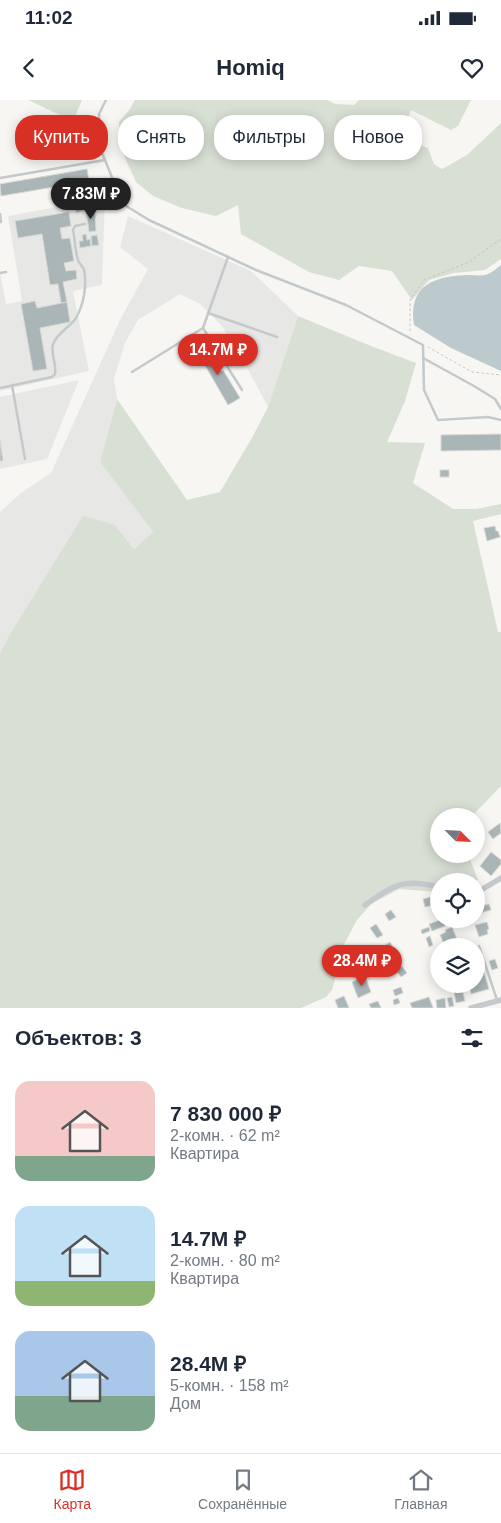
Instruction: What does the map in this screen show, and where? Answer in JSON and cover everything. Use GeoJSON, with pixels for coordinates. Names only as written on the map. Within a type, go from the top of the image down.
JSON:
{"type":"FeatureCollection","features":[{"type":"Feature","properties":{"kind":"street"},"geometry":{"type":"LineString","coordinates":[[485,888],[501,878]]}},
{"type":"Feature","properties":{"kind":"street"},"geometry":{"type":"LineString","coordinates":[[365,905],[400,884],[422,883],[430,885]]}},
{"type":"Feature","properties":{"kind":"street"},"geometry":{"type":"LineString","coordinates":[[471,1008],[499,1000]]}},
{"type":"Feature","properties":{"kind":"lane"},"geometry":{"type":"LineString","coordinates":[[99,115],[106,100]]}},
{"type":"Feature","properties":{"kind":"lane"},"geometry":{"type":"LineString","coordinates":[[0,178],[105,160],[123,204],[149,220],[256,270],[346,305],[423,345],[424,390],[438,420],[488,417],[501,420]]}},
{"type":"Feature","properties":{"kind":"lane"},"geometry":{"type":"LineString","coordinates":[[0,214],[0,222]]}},
{"type":"Feature","properties":{"kind":"lane"},"geometry":{"type":"LineString","coordinates":[[0,388],[55,374],[53,344],[75,320],[86,284],[83,269],[78,262],[73,230],[75,226],[85,224]]}},
{"type":"Feature","properties":{"kind":"lane"},"geometry":{"type":"LineString","coordinates":[[132,372],[203,328],[228,257]]}},
{"type":"Feature","properties":{"kind":"lane"},"geometry":{"type":"LineString","coordinates":[[0,273],[6,272]]}},
{"type":"Feature","properties":{"kind":"lane"},"geometry":{"type":"LineString","coordinates":[[208,314],[277,337]]}},
{"type":"Feature","properties":{"kind":"lane"},"geometry":{"type":"LineString","coordinates":[[203,328],[242,390]]}},
{"type":"Feature","properties":{"kind":"lane"},"geometry":{"type":"LineString","coordinates":[[423,358],[494,399],[501,409]]}},
{"type":"Feature","properties":{"kind":"lane"},"geometry":{"type":"LineString","coordinates":[[12,385],[25,459]]}},
{"type":"Feature","properties":{"kind":"lane"},"geometry":{"type":"LineString","coordinates":[[485,962],[499,1000]]}},
{"type":"Feature","properties":{"kind":"path"},"geometry":{"type":"LineString","coordinates":[[409,337],[410,300],[424,280],[469,262],[501,239]]}},
{"type":"Feature","properties":{"kind":"path"},"geometry":{"type":"LineString","coordinates":[[423,345],[472,372],[501,375]]}},
{"type":"Feature","properties":{"kind":"shaded area"},"geometry":{"type":"Polygon","coordinates":[[[28,100],[82,100],[76,115],[60,115],[28,100]]]}},
{"type":"Feature","properties":{"kind":"shaded area"},"geometry":{"type":"Polygon","coordinates":[[[135,100],[327,100],[335,104],[354,105],[359,100],[471,100],[458,126],[451,130],[411,110],[409,115],[334,115],[334,160],[422,160],[422,146],[428,148],[434,164],[442,169],[467,155],[501,123],[501,259],[485,270],[454,273],[429,280],[412,300],[392,271],[359,266],[339,280],[309,272],[241,234],[238,205],[216,216],[182,208],[153,196],[136,182],[126,160],[204,160],[204,115],[125,115],[135,100]]]}},
{"type":"Feature","properties":{"kind":"shaded area"},"geometry":{"type":"Polygon","coordinates":[[[105,198],[102,285],[73,291],[89,371],[0,391],[0,272],[6,304],[22,301],[8,216],[105,198]]]}},
{"type":"Feature","properties":{"kind":"shaded area"},"geometry":{"type":"Polygon","coordinates":[[[128,216],[251,271],[298,316],[268,407],[221,325],[200,304],[180,294],[138,320],[125,343],[114,379],[117,399],[100,462],[153,532],[134,549],[115,525],[0,653],[0,512],[21,493],[51,473],[121,318],[148,269],[120,247],[128,216]]]}},
{"type":"Feature","properties":{"kind":"shaded area"},"geometry":{"type":"Polygon","coordinates":[[[501,265],[501,371],[451,348],[414,325],[413,311],[415,300],[426,285],[456,276],[485,275],[501,265]]]}},
{"type":"Feature","properties":{"kind":"shaded area"},"geometry":{"type":"Polygon","coordinates":[[[298,316],[416,363],[405,401],[387,442],[425,443],[413,483],[453,509],[476,509],[501,504],[501,514],[473,521],[498,632],[501,632],[501,786],[480,808],[430,808],[430,863],[471,863],[475,873],[430,873],[430,891],[399,889],[371,904],[357,920],[333,965],[335,979],[332,990],[326,997],[301,1008],[0,1008],[0,653],[83,516],[115,525],[134,549],[153,532],[100,462],[117,399],[187,500],[220,492],[268,407],[298,316]]]}},
{"type":"Feature","properties":{"kind":"shaded area"},"geometry":{"type":"Polygon","coordinates":[[[79,380],[47,459],[0,469],[0,397],[79,380]]]}},
{"type":"Feature","properties":{"kind":"building"},"geometry":{"type":"Polygon","coordinates":[[[87,169],[89,181],[1,196],[0,184],[87,169]]]}},
{"type":"Feature","properties":{"kind":"building"},"geometry":{"type":"Polygon","coordinates":[[[81,205],[82,211],[76,213],[75,206],[81,205]]]}},
{"type":"Feature","properties":{"kind":"building"},"geometry":{"type":"Polygon","coordinates":[[[95,208],[96,231],[89,232],[86,209],[95,208]]]}},
{"type":"Feature","properties":{"kind":"building"},"geometry":{"type":"Polygon","coordinates":[[[69,212],[71,226],[60,228],[62,239],[70,238],[74,261],[64,263],[66,271],[76,270],[77,279],[63,282],[67,302],[61,303],[58,284],[50,285],[42,234],[18,238],[15,221],[69,212]]]}},
{"type":"Feature","properties":{"kind":"building"},"geometry":{"type":"Polygon","coordinates":[[[86,234],[87,240],[90,239],[91,246],[80,248],[79,241],[83,241],[82,235],[86,234]]]}},
{"type":"Feature","properties":{"kind":"building"},"geometry":{"type":"Polygon","coordinates":[[[97,235],[99,245],[92,246],[91,236],[97,235]]]}},
{"type":"Feature","properties":{"kind":"building"},"geometry":{"type":"Polygon","coordinates":[[[35,301],[37,308],[67,302],[70,322],[40,328],[47,369],[33,371],[21,304],[35,301]]]}},
{"type":"Feature","properties":{"kind":"building"},"geometry":{"type":"Polygon","coordinates":[[[203,343],[221,371],[223,370],[240,398],[228,405],[195,348],[203,343]]]}},
{"type":"Feature","properties":{"kind":"building"},"geometry":{"type":"Polygon","coordinates":[[[501,434],[501,450],[441,451],[441,435],[501,434]]]}},
{"type":"Feature","properties":{"kind":"building"},"geometry":{"type":"Polygon","coordinates":[[[0,440],[3,461],[0,461],[0,440]]]}},
{"type":"Feature","properties":{"kind":"building"},"geometry":{"type":"Polygon","coordinates":[[[440,470],[449,470],[449,477],[440,477],[440,470]]]}},
{"type":"Feature","properties":{"kind":"building"},"geometry":{"type":"Polygon","coordinates":[[[495,526],[500,537],[487,541],[484,528],[495,526]]]}},
{"type":"Feature","properties":{"kind":"building"},"geometry":{"type":"Polygon","coordinates":[[[500,823],[501,833],[493,839],[488,832],[500,823]]]}},
{"type":"Feature","properties":{"kind":"building"},"geometry":{"type":"Polygon","coordinates":[[[491,852],[501,860],[501,864],[491,876],[480,866],[485,863],[485,860],[491,852]]]}},
{"type":"Feature","properties":{"kind":"building"},"geometry":{"type":"Polygon","coordinates":[[[430,897],[430,906],[425,907],[423,899],[430,897]]]}},
{"type":"Feature","properties":{"kind":"building"},"geometry":{"type":"Polygon","coordinates":[[[489,904],[491,910],[485,912],[485,905],[489,904]]]}},
{"type":"Feature","properties":{"kind":"building"},"geometry":{"type":"Polygon","coordinates":[[[391,910],[396,917],[389,921],[385,914],[391,910]]]}},
{"type":"Feature","properties":{"kind":"building"},"geometry":{"type":"Polygon","coordinates":[[[485,922],[487,922],[489,929],[487,930],[488,934],[479,937],[476,928],[485,928],[485,922]]]}},
{"type":"Feature","properties":{"kind":"building"},"geometry":{"type":"Polygon","coordinates":[[[376,924],[383,935],[377,938],[370,928],[376,924]]]}},
{"type":"Feature","properties":{"kind":"building"},"geometry":{"type":"Polygon","coordinates":[[[429,927],[430,931],[422,934],[421,930],[429,927]]]}},
{"type":"Feature","properties":{"kind":"building"},"geometry":{"type":"Polygon","coordinates":[[[452,928],[457,938],[441,938],[440,935],[446,932],[445,930],[452,928]]]}},
{"type":"Feature","properties":{"kind":"building"},"geometry":{"type":"Polygon","coordinates":[[[430,936],[429,947],[426,938],[430,936]]]}},
{"type":"Feature","properties":{"kind":"building"},"geometry":{"type":"Polygon","coordinates":[[[390,942],[397,955],[388,960],[381,948],[390,942]]]}},
{"type":"Feature","properties":{"kind":"building"},"geometry":{"type":"Polygon","coordinates":[[[495,959],[498,968],[492,970],[489,961],[495,959]]]}},
{"type":"Feature","properties":{"kind":"building"},"geometry":{"type":"Polygon","coordinates":[[[402,966],[407,973],[401,977],[396,970],[402,966]]]}},
{"type":"Feature","properties":{"kind":"building"},"geometry":{"type":"Polygon","coordinates":[[[485,975],[489,989],[485,990],[485,975]]]}},
{"type":"Feature","properties":{"kind":"building"},"geometry":{"type":"Polygon","coordinates":[[[365,976],[371,992],[358,998],[352,982],[365,976]]]}},
{"type":"Feature","properties":{"kind":"building"},"geometry":{"type":"Polygon","coordinates":[[[401,987],[403,993],[395,996],[393,990],[401,987]]]}},
{"type":"Feature","properties":{"kind":"building"},"geometry":{"type":"Polygon","coordinates":[[[454,993],[463,993],[465,1001],[456,1003],[454,993]]]}},
{"type":"Feature","properties":{"kind":"building"},"geometry":{"type":"Polygon","coordinates":[[[344,996],[349,1008],[338,1008],[335,1000],[344,996]]]}},
{"type":"Feature","properties":{"kind":"building"},"geometry":{"type":"Polygon","coordinates":[[[429,997],[433,1008],[412,1008],[410,1003],[429,997]]]}},
{"type":"Feature","properties":{"kind":"building"},"geometry":{"type":"Polygon","coordinates":[[[452,997],[454,1006],[449,1007],[447,998],[452,997]]]}},
{"type":"Feature","properties":{"kind":"building"},"geometry":{"type":"Polygon","coordinates":[[[398,998],[400,1003],[394,1005],[393,1000],[398,998]]]}},
{"type":"Feature","properties":{"kind":"building"},"geometry":{"type":"Polygon","coordinates":[[[445,998],[446,1008],[437,1008],[436,1000],[445,998]]]}},
{"type":"Feature","properties":{"kind":"building"},"geometry":{"type":"Polygon","coordinates":[[[378,1001],[381,1008],[371,1008],[369,1004],[378,1001]]]}}]}
